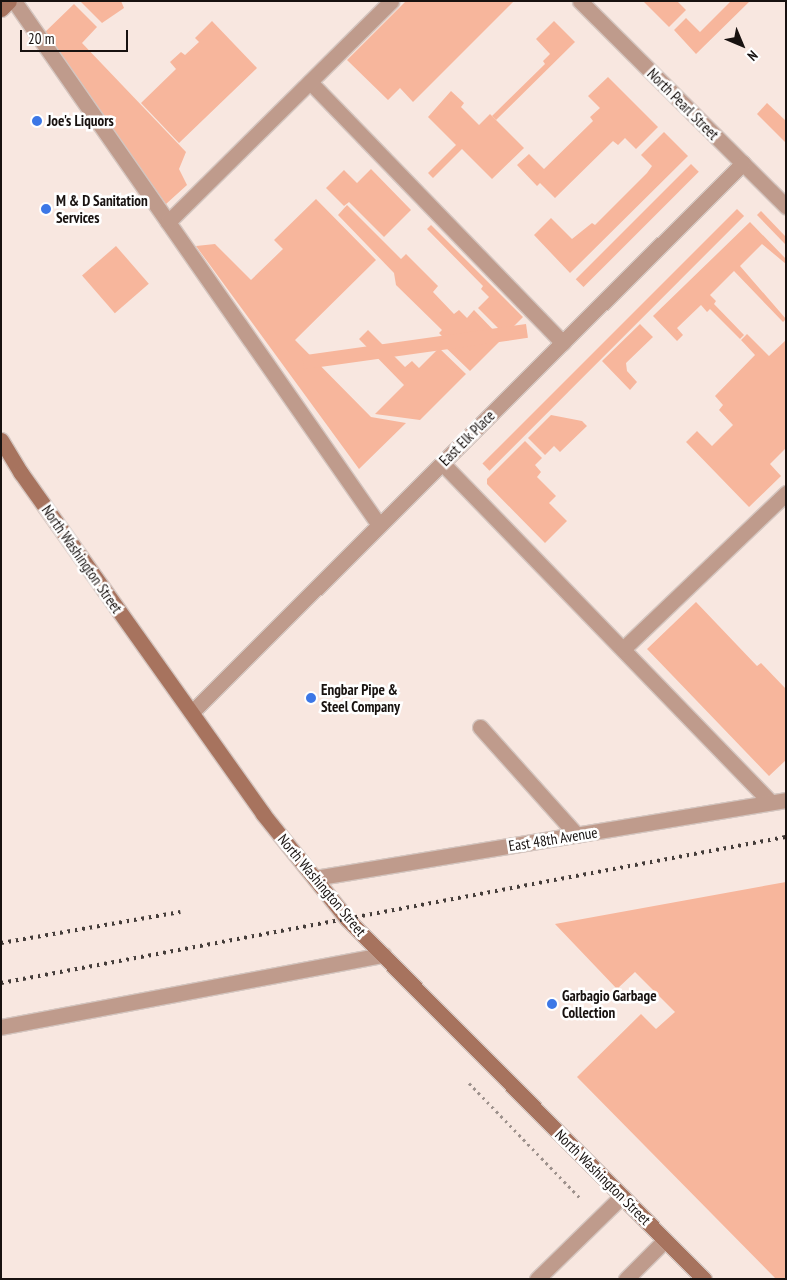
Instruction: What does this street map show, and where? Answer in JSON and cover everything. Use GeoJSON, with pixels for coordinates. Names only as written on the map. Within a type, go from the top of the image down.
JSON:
{"type":"FeatureCollection","features":[{"type":"Feature","properties":{"kind":"main road"},"geometry":{"type":"LineString","coordinates":[[1,9],[9,1]]}},
{"type":"Feature","properties":{"kind":"main road","name":"North Washington Street"},"geometry":{"type":"LineString","coordinates":[[1,440],[21,473],[263,814],[348,919],[704,1279]]}},
{"type":"Feature","properties":{"kind":"street"},"geometry":{"type":"LineString","coordinates":[[14,1],[379,526]]}},
{"type":"Feature","properties":{"kind":"street"},"geometry":{"type":"LineString","coordinates":[[168,222],[390,1]]}},
{"type":"Feature","properties":{"kind":"street","name":"North Pearl Street"},"geometry":{"type":"LineString","coordinates":[[580,1],[786,206]]}},
{"type":"Feature","properties":{"kind":"street"},"geometry":{"type":"LineString","coordinates":[[310,82],[563,343]]}},
{"type":"Feature","properties":{"kind":"street","name":"East Elk Place"},"geometry":{"type":"LineString","coordinates":[[192,712],[743,164]]}},
{"type":"Feature","properties":{"kind":"street"},"geometry":{"type":"LineString","coordinates":[[442,463],[623,649],[779,799]]}},
{"type":"Feature","properties":{"kind":"street"},"geometry":{"type":"LineString","coordinates":[[623,649],[786,493]]}},
{"type":"Feature","properties":{"kind":"street"},"geometry":{"type":"LineString","coordinates":[[480,727],[577,835]]}},
{"type":"Feature","properties":{"kind":"street","name":"East 48th Avenue"},"geometry":{"type":"LineString","coordinates":[[315,878],[577,835],[779,799]]}},
{"type":"Feature","properties":{"kind":"street"},"geometry":{"type":"LineString","coordinates":[[1,1027],[383,955]]}},
{"type":"Feature","properties":{"kind":"street"},"geometry":{"type":"LineString","coordinates":[[536,1279],[622,1196]]}},
{"type":"Feature","properties":{"kind":"street"},"geometry":{"type":"LineString","coordinates":[[626,1279],[665,1240]]}},
{"type":"Feature","properties":{"kind":"path"},"geometry":{"type":"LineString","coordinates":[[468,1082],[599,1218]]}},
{"type":"Feature","properties":{"kind":"shaded area"},"geometry":{"type":"Polygon","coordinates":[[[80,1],[121,1],[124,8],[102,23],[80,1]]]}},
{"type":"Feature","properties":{"kind":"shaded area"},"geometry":{"type":"Polygon","coordinates":[[[406,1],[514,1],[413,102],[400,88],[388,100],[347,60],[406,1]]]}},
{"type":"Feature","properties":{"kind":"shaded area"},"geometry":{"type":"Polygon","coordinates":[[[643,1],[677,1],[686,10],[669,27],[643,1]]]}},
{"type":"Feature","properties":{"kind":"shaded area"},"geometry":{"type":"Polygon","coordinates":[[[731,1],[750,1],[696,54],[674,30],[686,18],[700,32],[731,1]]]}},
{"type":"Feature","properties":{"kind":"shaded area"},"geometry":{"type":"Polygon","coordinates":[[[74,4],[97,27],[82,43],[186,152],[179,169],[187,185],[166,204],[43,34],[74,4]]]}},
{"type":"Feature","properties":{"kind":"shaded area"},"geometry":{"type":"Polygon","coordinates":[[[212,21],[257,68],[179,143],[141,103],[176,69],[170,62],[181,52],[185,55],[199,42],[195,38],[212,21]]]}},
{"type":"Feature","properties":{"kind":"shaded area"},"geometry":{"type":"Polygon","coordinates":[[[554,21],[575,42],[496,120],[492,116],[545,64],[543,61],[550,54],[536,39],[554,21]]]}},
{"type":"Feature","properties":{"kind":"shaded area"},"geometry":{"type":"Polygon","coordinates":[[[608,77],[658,127],[636,149],[625,138],[618,145],[613,141],[555,198],[540,183],[537,186],[517,165],[529,154],[544,169],[593,121],[590,117],[600,108],[588,96],[608,77]]]}},
{"type":"Feature","properties":{"kind":"shaded area"},"geometry":{"type":"Polygon","coordinates":[[[451,91],[464,103],[461,107],[479,125],[490,114],[524,148],[492,179],[462,149],[433,178],[428,173],[456,145],[428,117],[451,91]]]}},
{"type":"Feature","properties":{"kind":"shaded area"},"geometry":{"type":"Polygon","coordinates":[[[767,103],[786,121],[786,143],[757,114],[767,103]]]}},
{"type":"Feature","properties":{"kind":"shaded area"},"geometry":{"type":"Polygon","coordinates":[[[664,132],[688,156],[570,273],[534,235],[551,218],[572,239],[592,223],[595,225],[647,173],[652,166],[641,155],[664,132]]]}},
{"type":"Feature","properties":{"kind":"shaded area"},"geometry":{"type":"Polygon","coordinates":[[[691,164],[699,172],[584,287],[576,279],[691,164]]]}},
{"type":"Feature","properties":{"kind":"shaded area"},"geometry":{"type":"Polygon","coordinates":[[[371,169],[411,210],[384,237],[349,202],[344,206],[326,188],[344,170],[357,183],[371,169]]]}},
{"type":"Feature","properties":{"kind":"shaded area"},"geometry":{"type":"Polygon","coordinates":[[[316,199],[376,260],[295,340],[371,417],[406,423],[359,469],[196,246],[215,244],[251,280],[283,249],[274,240],[316,199]]]}},
{"type":"Feature","properties":{"kind":"shaded area"},"geometry":{"type":"Polygon","coordinates":[[[347,205],[401,259],[406,254],[438,286],[433,292],[454,314],[459,310],[467,318],[474,310],[502,339],[470,371],[442,344],[446,340],[439,333],[442,330],[396,285],[394,273],[338,215],[347,205]]]}},
{"type":"Feature","properties":{"kind":"shaded area"},"geometry":{"type":"Polygon","coordinates":[[[737,209],[744,216],[490,471],[482,464],[737,209]]]}},
{"type":"Feature","properties":{"kind":"shaded area"},"geometry":{"type":"Polygon","coordinates":[[[761,211],[786,237],[786,245],[757,215],[761,211]]]}},
{"type":"Feature","properties":{"kind":"shaded area"},"geometry":{"type":"Polygon","coordinates":[[[750,222],[786,259],[786,264],[762,244],[740,266],[786,319],[783,322],[734,271],[710,295],[716,301],[714,304],[744,335],[740,339],[710,309],[707,312],[701,305],[677,328],[683,335],[677,341],[653,316],[750,222]]]}},
{"type":"Feature","properties":{"kind":"shaded area"},"geometry":{"type":"Polygon","coordinates":[[[431,225],[523,317],[505,335],[478,308],[489,297],[481,289],[483,286],[427,229],[431,225]]]}},
{"type":"Feature","properties":{"kind":"shaded area"},"geometry":{"type":"Polygon","coordinates":[[[116,246],[149,284],[115,313],[82,276],[116,246]]]}},
{"type":"Feature","properties":{"kind":"shaded area"},"geometry":{"type":"Polygon","coordinates":[[[526,324],[528,338],[304,369],[302,355],[526,324]]]}},
{"type":"Feature","properties":{"kind":"shaded area"},"geometry":{"type":"Polygon","coordinates":[[[640,324],[653,337],[626,363],[627,371],[637,382],[630,390],[602,361],[640,324]]]}},
{"type":"Feature","properties":{"kind":"shaded area"},"geometry":{"type":"Polygon","coordinates":[[[368,330],[405,367],[412,361],[419,368],[439,348],[466,374],[420,420],[375,414],[404,385],[359,339],[368,330]]]}},
{"type":"Feature","properties":{"kind":"shaded area"},"geometry":{"type":"Polygon","coordinates":[[[747,334],[769,356],[786,340],[786,448],[770,464],[781,476],[749,507],[686,442],[697,431],[712,446],[733,425],[719,410],[723,405],[715,396],[755,355],[741,340],[747,334]]]}},
{"type":"Feature","properties":{"kind":"shaded area"},"geometry":{"type":"Polygon","coordinates":[[[551,415],[582,421],[587,426],[560,452],[554,446],[545,455],[528,438],[551,415]]]}},
{"type":"Feature","properties":{"kind":"shaded area"},"geometry":{"type":"Polygon","coordinates":[[[525,441],[542,458],[535,465],[541,472],[537,477],[556,496],[549,503],[567,521],[545,543],[487,484],[487,479],[525,441]]]}},
{"type":"Feature","properties":{"kind":"shaded area"},"geometry":{"type":"Polygon","coordinates":[[[696,602],[757,666],[761,663],[786,689],[786,760],[769,776],[647,649],[696,602]]]}},
{"type":"Feature","properties":{"kind":"shaded area"},"geometry":{"type":"Polygon","coordinates":[[[786,882],[786,1279],[776,1279],[577,1077],[641,1014],[656,1029],[675,1012],[635,972],[617,989],[555,924],[786,882]]]}},
{"type":"Feature","properties":{"kind":"railway"},"geometry":{"type":"LineString","coordinates":[[1,983],[786,837]]}},
{"type":"Feature","properties":{"kind":"railway"},"geometry":{"type":"LineString","coordinates":[[1,943],[180,912]]}},
{"type":"Feature","properties":{"kind":"place","name":"Joe's Liquors"},"geometry":{"type":"Point","coordinates":[37,121]}},
{"type":"Feature","properties":{"kind":"place","name":"M & D Sanitation Services"},"geometry":{"type":"Point","coordinates":[46,209]}},
{"type":"Feature","properties":{"kind":"place","name":"Engbar Pipe & Steel Company"},"geometry":{"type":"Point","coordinates":[311,698]}},
{"type":"Feature","properties":{"kind":"place","name":"Garbagio Garbage Collection"},"geometry":{"type":"Point","coordinates":[552,1004]}}]}
